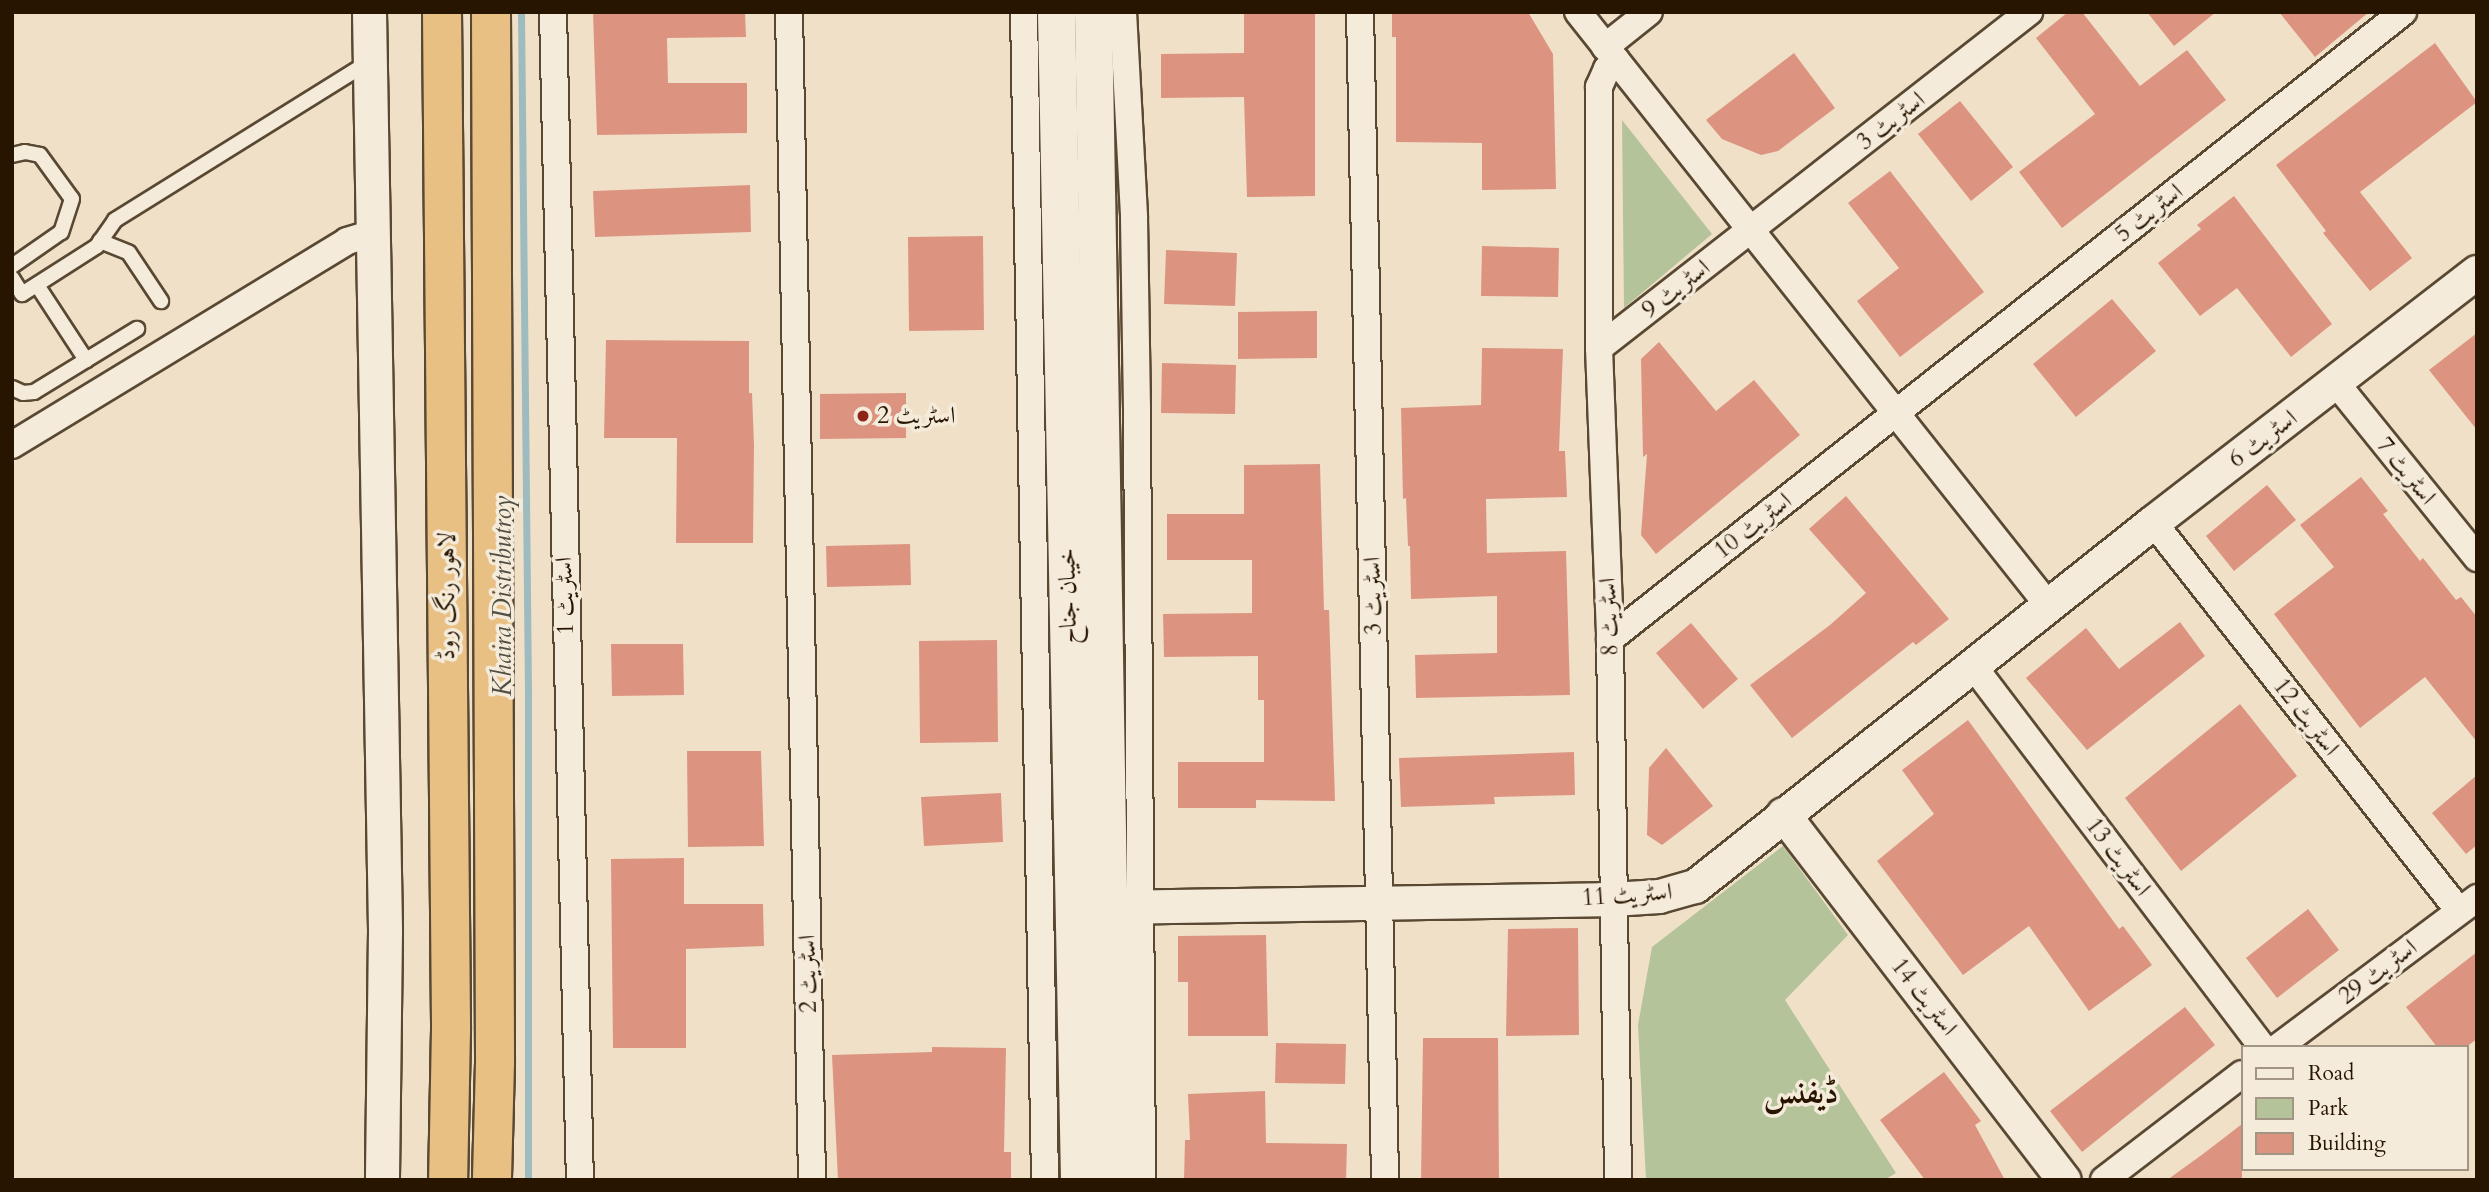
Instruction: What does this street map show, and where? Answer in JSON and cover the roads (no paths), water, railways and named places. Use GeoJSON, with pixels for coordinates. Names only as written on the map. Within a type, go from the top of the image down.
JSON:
{"type":"FeatureCollection","features":[{"type":"Feature","properties":{"kind":"highway","name":"لاہور رنگ روڈ"},"geometry":{"type":"LineString","coordinates":[[442,12],[451,1030],[448,1180]]}},
{"type":"Feature","properties":{"kind":"highway","name":"لاہور رنگ روڈ"},"geometry":{"type":"LineString","coordinates":[[491,12],[495,1050],[492,1180]]}},
{"type":"Feature","properties":{"kind":"main road","name":"خیبان جناح"},"geometry":{"type":"LineString","coordinates":[[1056,12],[1079,1180]]}},
{"type":"Feature","properties":{"kind":"main road","name":"خیبان جناح"},"geometry":{"type":"LineString","coordinates":[[1093,12],[1124,906],[1113,1180]]}},
{"type":"Feature","properties":{"kind":"street"},"geometry":{"type":"LineString","coordinates":[[369,12],[384,931],[382,1180]]}},
{"type":"Feature","properties":{"kind":"street","name":"اسٹریٹ 1"},"geometry":{"type":"LineString","coordinates":[[553,12],[580,1180]]}},
{"type":"Feature","properties":{"kind":"street","name":"اسٹریٹ 2"},"geometry":{"type":"LineString","coordinates":[[789,12],[812,1180]]}},
{"type":"Feature","properties":{"kind":"street"},"geometry":{"type":"LineString","coordinates":[[1024,12],[1045,1180]]}},
{"type":"Feature","properties":{"kind":"street"},"geometry":{"type":"LineString","coordinates":[[1123,12],[1134,218],[1138,409],[1124,906],[1142,1180]]}},
{"type":"Feature","properties":{"kind":"street","name":"اسٹریٹ 3"},"geometry":{"type":"LineString","coordinates":[[1360,12],[1385,1180]]}},
{"type":"Feature","properties":{"kind":"street"},"geometry":{"type":"LineString","coordinates":[[1578,12],[2048,605]]}},
{"type":"Feature","properties":{"kind":"street"},"geometry":{"type":"LineString","coordinates":[[1611,53],[1649,12]]}},
{"type":"Feature","properties":{"kind":"street","name":"اسٹریٹ 3"},"geometry":{"type":"LineString","coordinates":[[1753,230],[2029,12]]}},
{"type":"Feature","properties":{"kind":"street","name":"اسٹریٹ 5"},"geometry":{"type":"LineString","coordinates":[[1895,413],[2403,12]]}},
{"type":"Feature","properties":{"kind":"street","name":"اسٹریٹ 8"},"geometry":{"type":"LineString","coordinates":[[1611,53],[1599,87],[1599,348],[1611,639],[1612,899],[1618,1180]]}},
{"type":"Feature","properties":{"kind":"street","name":"اسٹریٹ 9"},"geometry":{"type":"LineString","coordinates":[[1599,348],[1753,230]]}},
{"type":"Feature","properties":{"kind":"street"},"geometry":{"type":"LineString","coordinates":[[12,445],[348,241],[373,233]]}},
{"type":"Feature","properties":{"kind":"street","name":"اسٹریٹ 6"},"geometry":{"type":"LineString","coordinates":[[2048,605],[2477,272]]}},
{"type":"Feature","properties":{"kind":"street","name":"اسٹریٹ 7"},"geometry":{"type":"LineString","coordinates":[[2336,383],[2477,558]]}},
{"type":"Feature","properties":{"kind":"street","name":"اسٹریٹ 10"},"geometry":{"type":"LineString","coordinates":[[1611,639],[1895,413]]}},
{"type":"Feature","properties":{"kind":"street","name":"اسٹریٹ 12"},"geometry":{"type":"LineString","coordinates":[[2153,522],[2468,904]]}},
{"type":"Feature","properties":{"kind":"street","name":"اسٹریٹ 11"},"geometry":{"type":"LineString","coordinates":[[1124,906],[1612,899],[1660,896],[1695,886],[1783,814],[1974,667],[2048,605]]}},
{"type":"Feature","properties":{"kind":"street","name":"اسٹریٹ 13"},"geometry":{"type":"LineString","coordinates":[[1974,667],[2260,1045]]}},
{"type":"Feature","properties":{"kind":"street","name":"اسٹریٹ 14"},"geometry":{"type":"LineString","coordinates":[[1783,814],[2064,1180]]}},
{"type":"Feature","properties":{"kind":"street","name":"اسٹریٹ 29"},"geometry":{"type":"LineString","coordinates":[[2281,1045],[2468,904]]}},
{"type":"Feature","properties":{"kind":"street"},"geometry":{"type":"LineString","coordinates":[[2104,1180],[2240,1076]]}},
{"type":"Feature","properties":{"kind":"lane"},"geometry":{"type":"LineString","coordinates":[[12,155],[25,152],[40,155],[72,199],[61,232],[13,277],[22,294],[100,241],[105,230],[115,220],[370,61]]}},
{"type":"Feature","properties":{"kind":"lane"},"geometry":{"type":"LineString","coordinates":[[100,241],[129,253],[161,301]]}},
{"type":"Feature","properties":{"kind":"lane"},"geometry":{"type":"LineString","coordinates":[[37,285],[86,360]]}},
{"type":"Feature","properties":{"kind":"lane"},"geometry":{"type":"LineString","coordinates":[[12,388],[23,393],[34,392],[137,329]]}},
{"type":"Feature","properties":{"kind":"waterway","name":"Khaira Distributroy"},"geometry":{"type":"LineString","coordinates":[[521,12],[528,695],[528,1180]]}},
{"type":"Feature","properties":{"kind":"place","name":"اسٹریٹ 2"},"geometry":{"type":"Point","coordinates":[863,416]}},
{"type":"Feature","properties":{"kind":"district","name":"ڈیفنس"},"geometry":{"type":"Point","coordinates":[1801,1093]}}]}
